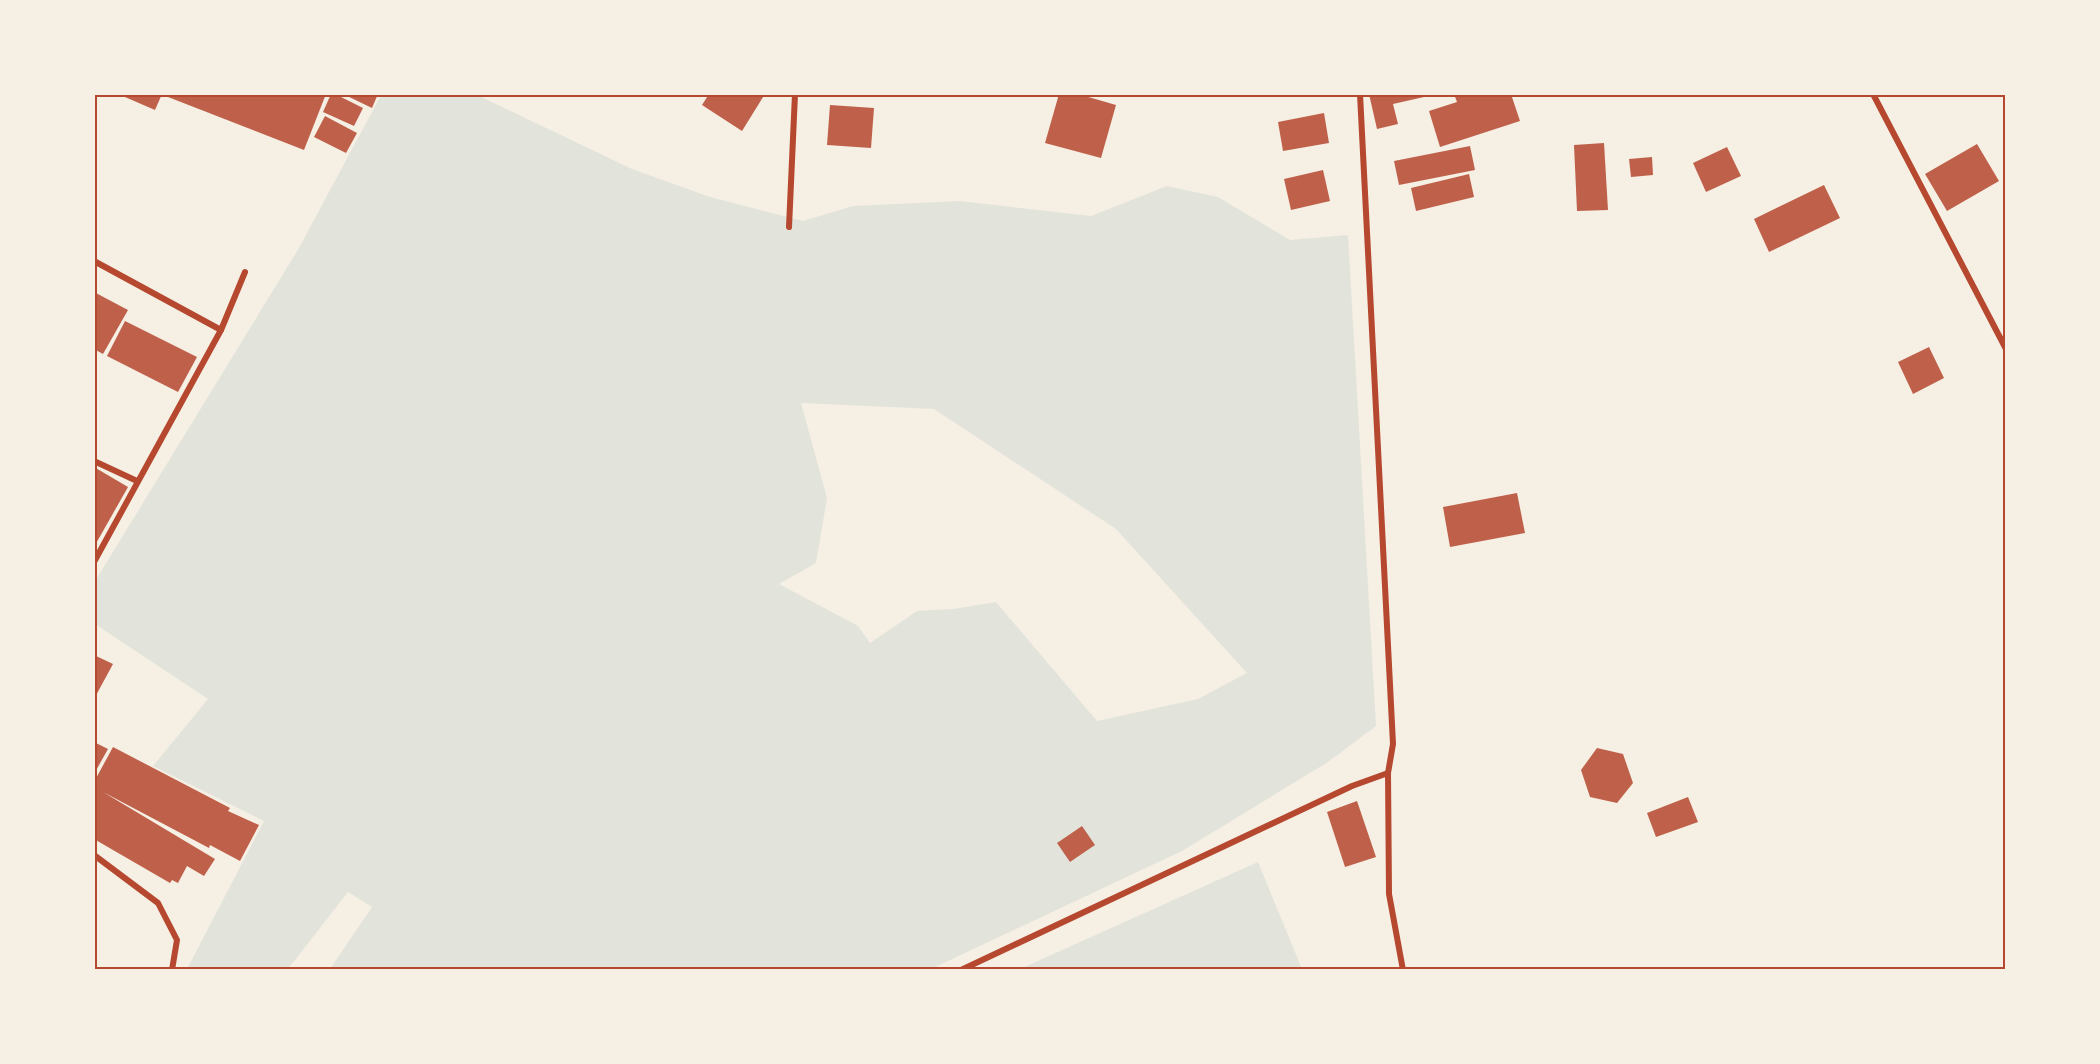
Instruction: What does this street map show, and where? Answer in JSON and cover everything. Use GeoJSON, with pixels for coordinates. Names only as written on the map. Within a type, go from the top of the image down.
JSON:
{"type":"FeatureCollection","features":[{"type":"Feature","properties":{"kind":"street"},"geometry":{"type":"LineString","coordinates":[[789,227],[795,94]]}},
{"type":"Feature","properties":{"kind":"street"},"geometry":{"type":"LineString","coordinates":[[1360,94],[1393,744],[1388,773],[1389,894],[1403,969]]}},
{"type":"Feature","properties":{"kind":"street"},"geometry":{"type":"LineString","coordinates":[[1873,94],[2006,349]]}},
{"type":"Feature","properties":{"kind":"street"},"geometry":{"type":"LineString","coordinates":[[94,261],[221,330]]}},
{"type":"Feature","properties":{"kind":"street"},"geometry":{"type":"LineString","coordinates":[[94,562],[221,330],[245,272]]}},
{"type":"Feature","properties":{"kind":"street"},"geometry":{"type":"LineString","coordinates":[[94,460],[137,481]]}},
{"type":"Feature","properties":{"kind":"street"},"geometry":{"type":"LineString","coordinates":[[961,969],[1352,786],[1388,773]]}},
{"type":"Feature","properties":{"kind":"street"},"geometry":{"type":"LineString","coordinates":[[94,855],[158,903],[177,940],[172,969]]}},
{"type":"Feature","properties":{"kind":"shaded area"},"geometry":{"type":"Polygon","coordinates":[[[381,95],[477,95],[632,169],[710,197],[803,221],[853,206],[960,201],[1091,216],[1167,186],[1218,197],[1290,240],[1348,235],[1376,726],[1328,762],[1182,851],[931,969],[330,969],[372,907],[348,892],[288,969],[187,969],[264,821],[153,766],[208,699],[95,624],[94,583],[299,248],[381,95]],[[801,403],[827,498],[816,563],[779,584],[858,626],[870,643],[917,611],[953,609],[996,602],[1097,721],[1198,699],[1247,673],[1116,529],[934,409],[801,403]]]}},
{"type":"Feature","properties":{"kind":"shaded area"},"geometry":{"type":"Polygon","coordinates":[[[1258,862],[1302,969],[1020,969],[1258,862]]]}},
{"type":"Feature","properties":{"kind":"building"},"geometry":{"type":"Polygon","coordinates":[[[118,94],[162,94],[155,110],[118,94]]]}},
{"type":"Feature","properties":{"kind":"building"},"geometry":{"type":"Polygon","coordinates":[[[169,94],[326,94],[304,150],[168,97],[169,94]]]}},
{"type":"Feature","properties":{"kind":"building"},"geometry":{"type":"Polygon","coordinates":[[[331,94],[363,108],[354,126],[323,112],[331,94]]]}},
{"type":"Feature","properties":{"kind":"building"},"geometry":{"type":"Polygon","coordinates":[[[343,94],[378,94],[372,108],[343,94]]]}},
{"type":"Feature","properties":{"kind":"building"},"geometry":{"type":"Polygon","coordinates":[[[709,94],[765,94],[742,131],[702,105],[709,94]]]}},
{"type":"Feature","properties":{"kind":"building"},"geometry":{"type":"Polygon","coordinates":[[[1059,94],[1078,94],[1116,105],[1101,158],[1045,143],[1059,94]]]}},
{"type":"Feature","properties":{"kind":"building"},"geometry":{"type":"Polygon","coordinates":[[[1369,94],[1423,94],[1424,97],[1393,104],[1398,124],[1377,129],[1369,94]]]}},
{"type":"Feature","properties":{"kind":"building"},"geometry":{"type":"Polygon","coordinates":[[[1454,94],[1511,94],[1520,121],[1440,147],[1429,111],[1457,102],[1454,94]]]}},
{"type":"Feature","properties":{"kind":"building"},"geometry":{"type":"Polygon","coordinates":[[[830,105],[874,108],[871,148],[827,145],[830,105]]]}},
{"type":"Feature","properties":{"kind":"building"},"geometry":{"type":"Polygon","coordinates":[[[1324,113],[1329,143],[1283,151],[1278,122],[1324,113]]]}},
{"type":"Feature","properties":{"kind":"building"},"geometry":{"type":"Polygon","coordinates":[[[325,116],[357,133],[346,153],[314,137],[325,116]]]}},
{"type":"Feature","properties":{"kind":"building"},"geometry":{"type":"Polygon","coordinates":[[[1604,143],[1608,210],[1577,211],[1574,145],[1604,143]]]}},
{"type":"Feature","properties":{"kind":"building"},"geometry":{"type":"Polygon","coordinates":[[[1977,144],[1999,181],[1947,211],[1925,174],[1977,144]]]}},
{"type":"Feature","properties":{"kind":"building"},"geometry":{"type":"Polygon","coordinates":[[[1470,146],[1475,170],[1399,185],[1394,161],[1470,146]]]}},
{"type":"Feature","properties":{"kind":"building"},"geometry":{"type":"Polygon","coordinates":[[[1727,147],[1741,176],[1706,192],[1693,163],[1727,147]]]}},
{"type":"Feature","properties":{"kind":"building"},"geometry":{"type":"Polygon","coordinates":[[[1652,157],[1653,175],[1631,177],[1629,159],[1652,157]]]}},
{"type":"Feature","properties":{"kind":"building"},"geometry":{"type":"Polygon","coordinates":[[[1323,170],[1330,201],[1291,210],[1284,179],[1323,170]]]}},
{"type":"Feature","properties":{"kind":"building"},"geometry":{"type":"Polygon","coordinates":[[[1469,174],[1474,197],[1416,211],[1411,188],[1469,174]]]}},
{"type":"Feature","properties":{"kind":"building"},"geometry":{"type":"Polygon","coordinates":[[[1824,185],[1840,218],[1769,252],[1754,219],[1824,185]]]}},
{"type":"Feature","properties":{"kind":"building"},"geometry":{"type":"Polygon","coordinates":[[[94,292],[128,310],[103,354],[94,349],[94,292]]]}},
{"type":"Feature","properties":{"kind":"building"},"geometry":{"type":"Polygon","coordinates":[[[125,321],[197,357],[178,392],[107,356],[125,321]]]}},
{"type":"Feature","properties":{"kind":"building"},"geometry":{"type":"Polygon","coordinates":[[[1929,347],[1944,378],[1913,394],[1898,362],[1929,347]]]}},
{"type":"Feature","properties":{"kind":"building"},"geometry":{"type":"Polygon","coordinates":[[[94,467],[128,487],[94,547],[94,467]]]}},
{"type":"Feature","properties":{"kind":"building"},"geometry":{"type":"Polygon","coordinates":[[[1517,493],[1525,533],[1450,547],[1443,507],[1517,493]]]}},
{"type":"Feature","properties":{"kind":"building"},"geometry":{"type":"Polygon","coordinates":[[[94,655],[113,664],[94,699],[94,655]]]}},
{"type":"Feature","properties":{"kind":"building"},"geometry":{"type":"Polygon","coordinates":[[[94,742],[108,749],[94,774],[94,742]]]}},
{"type":"Feature","properties":{"kind":"building"},"geometry":{"type":"Polygon","coordinates":[[[113,747],[230,808],[228,811],[259,825],[240,861],[210,845],[209,848],[103,792],[215,859],[204,876],[187,866],[178,883],[172,880],[170,883],[94,839],[94,782],[113,747]]]}},
{"type":"Feature","properties":{"kind":"building"},"geometry":{"type":"Polygon","coordinates":[[[1597,748],[1623,754],[1633,783],[1617,803],[1590,797],[1581,770],[1597,748]]]}},
{"type":"Feature","properties":{"kind":"building"},"geometry":{"type":"Polygon","coordinates":[[[1688,797],[1698,822],[1656,837],[1647,813],[1688,797]]]}},
{"type":"Feature","properties":{"kind":"building"},"geometry":{"type":"Polygon","coordinates":[[[1357,801],[1376,857],[1345,867],[1327,812],[1357,801]]]}},
{"type":"Feature","properties":{"kind":"building"},"geometry":{"type":"Polygon","coordinates":[[[1082,826],[1095,845],[1070,862],[1057,843],[1082,826]]]}}]}
